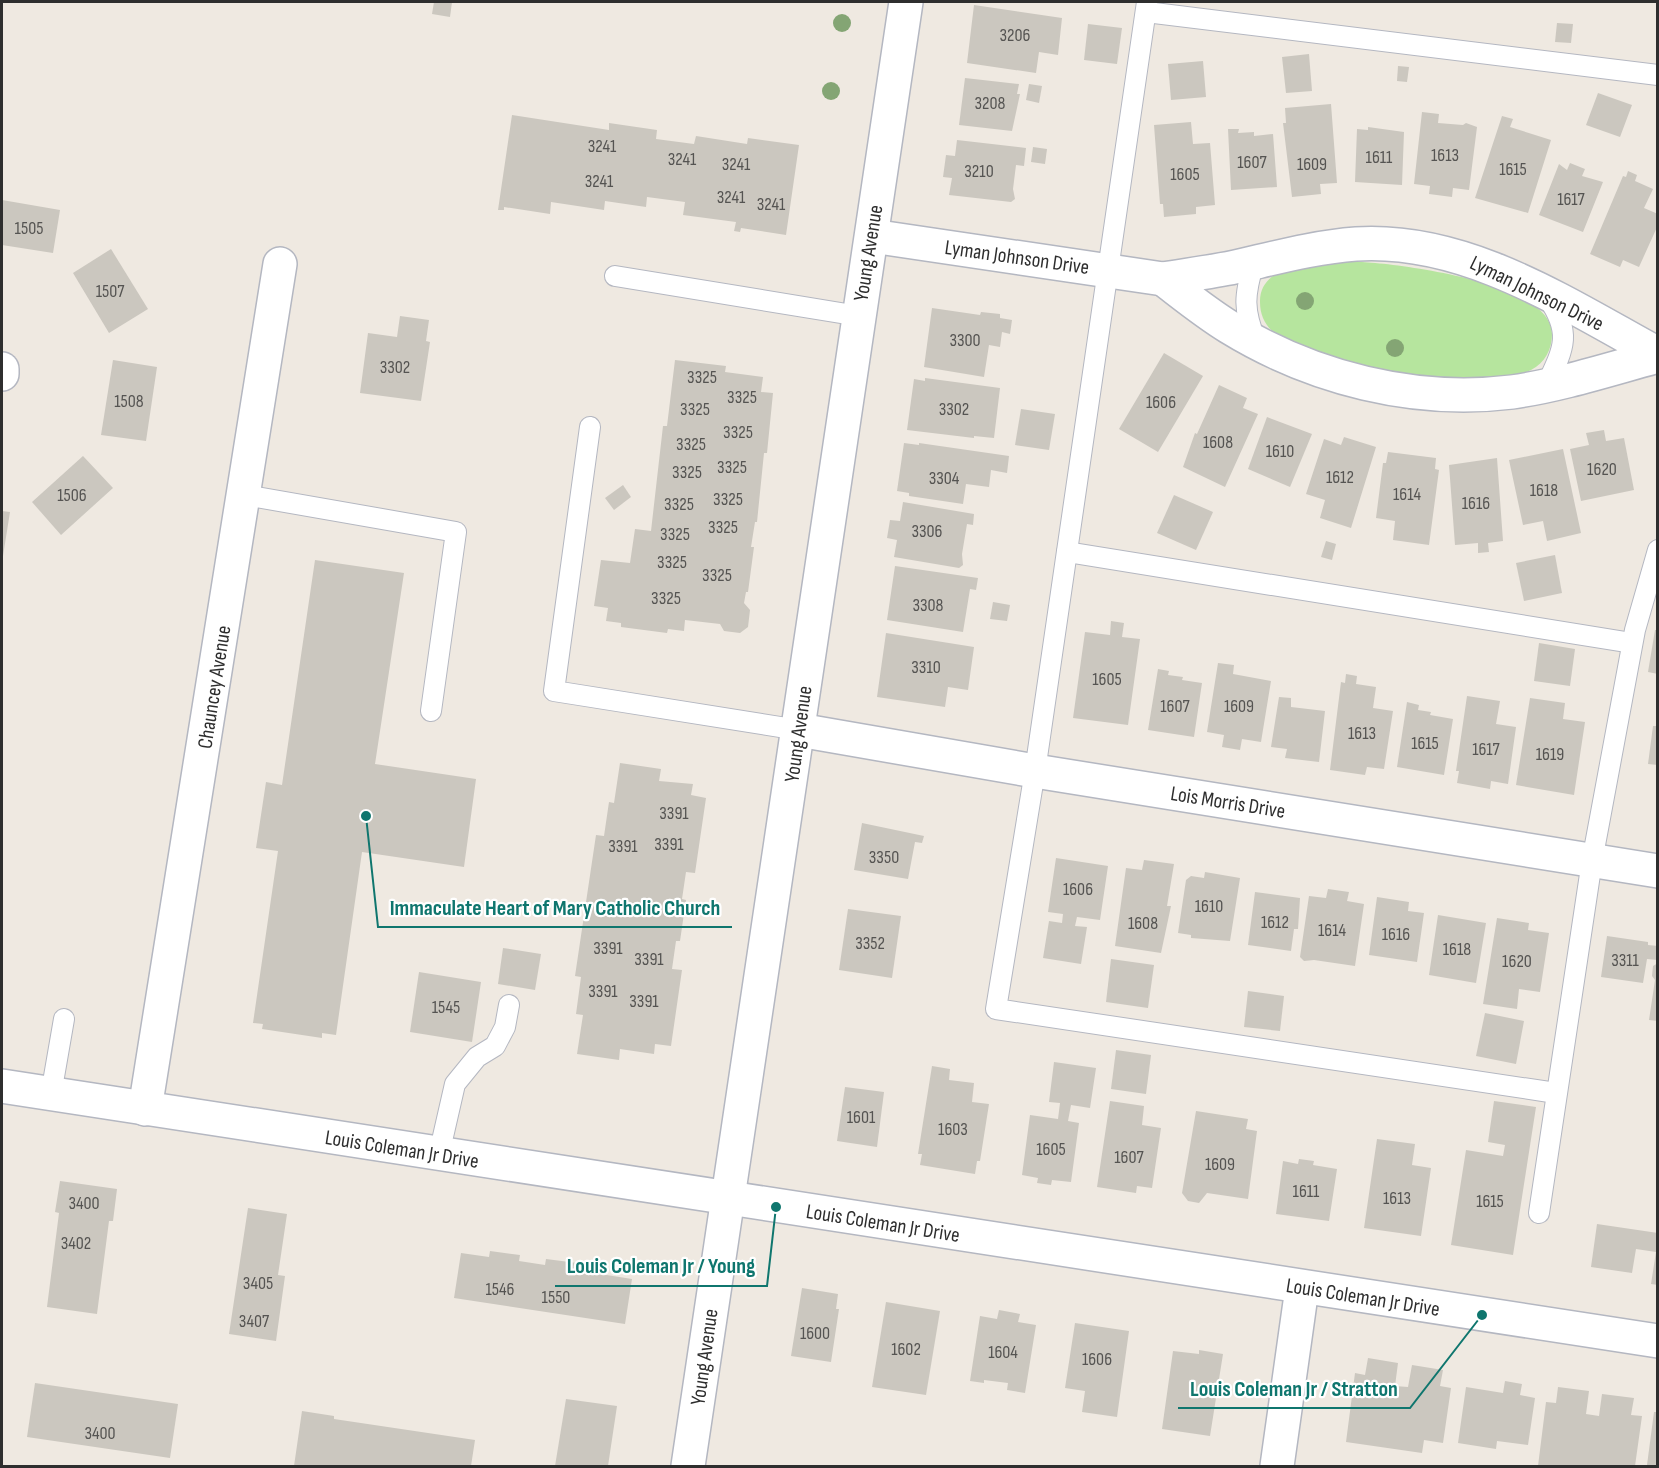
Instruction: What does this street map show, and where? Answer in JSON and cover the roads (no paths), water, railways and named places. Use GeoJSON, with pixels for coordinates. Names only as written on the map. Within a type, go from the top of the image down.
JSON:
{"type":"FeatureCollection","features":[{"type":"Feature","properties":{"kind":"street","name":"Young Avenue"},"geometry":{"type":"LineString","coordinates":[[688,1467],[906,2]]}},
{"type":"Feature","properties":{"kind":"street","name":"Lyman Johnson Drive"},"geometry":{"type":"LineString","coordinates":[[872,236],[1163,279],[1294,253],[1358,244],[1412,248],[1464,258],[1544,292],[1658,355]]}},
{"type":"Feature","properties":{"kind":"street","name":"Chauncey Avenue"},"geometry":{"type":"LineString","coordinates":[[145,1109],[245,495],[280,264]]}},
{"type":"Feature","properties":{"kind":"street","name":"Lyman Johnson Drive"},"geometry":{"type":"LineString","coordinates":[[1163,279],[1228,326],[1256,342],[1328,374],[1394,389],[1446,394],[1501,392],[1547,384],[1658,355]]}},
{"type":"Feature","properties":{"kind":"street"},"geometry":{"type":"LineString","coordinates":[[2,369],[2,374]]}},
{"type":"Feature","properties":{"kind":"street","name":"Lois Morris Drive"},"geometry":{"type":"LineString","coordinates":[[799,730],[1035,771],[1658,872]]}},
{"type":"Feature","properties":{"kind":"street","name":"Louis Coleman Jr Drive"},"geometry":{"type":"LineString","coordinates":[[2,1086],[1658,1341]]}},
{"type":"Feature","properties":{"kind":"street"},"geometry":{"type":"LineString","coordinates":[[1277,1467],[1302,1288]]}},
{"type":"Feature","properties":{"kind":"lane"},"geometry":{"type":"LineString","coordinates":[[1556,1093],[996,1009],[1035,771],[1146,7],[1658,75]]}},
{"type":"Feature","properties":{"kind":"lane"},"geometry":{"type":"LineString","coordinates":[[1254,262],[1245,292],[1246,316],[1256,342]]}},
{"type":"Feature","properties":{"kind":"lane"},"geometry":{"type":"LineString","coordinates":[[615,276],[859,316]]}},
{"type":"Feature","properties":{"kind":"lane"},"geometry":{"type":"LineString","coordinates":[[1544,292],[1561,317],[1564,335],[1562,353],[1547,384]]}},
{"type":"Feature","properties":{"kind":"lane"},"geometry":{"type":"LineString","coordinates":[[590,427],[554,691],[799,730]]}},
{"type":"Feature","properties":{"kind":"lane"},"geometry":{"type":"LineString","coordinates":[[245,495],[456,532],[431,711]]}},
{"type":"Feature","properties":{"kind":"lane"},"geometry":{"type":"LineString","coordinates":[[1539,1213],[1592,861],[1632,643],[1658,550]]}},
{"type":"Feature","properties":{"kind":"lane"},"geometry":{"type":"LineString","coordinates":[[1066,552],[1632,643]]}},
{"type":"Feature","properties":{"kind":"lane"},"geometry":{"type":"LineString","coordinates":[[439,1155],[455,1084],[477,1057],[495,1046],[505,1027],[509,1005]]}},
{"type":"Feature","properties":{"kind":"lane"},"geometry":{"type":"LineString","coordinates":[[51,1094],[64,1019]]}},
{"type":"Feature","properties":{"kind":"place","name":"Immaculate Heart of Mary Catholic Church"},"geometry":{"type":"Point","coordinates":[366,816]}},
{"type":"Feature","properties":{"kind":"place","name":"Louis Coleman Jr / Young"},"geometry":{"type":"Point","coordinates":[776,1207]}},
{"type":"Feature","properties":{"kind":"place","name":"Louis Coleman Jr / Stratton"},"geometry":{"type":"Point","coordinates":[1482,1315]}}]}
